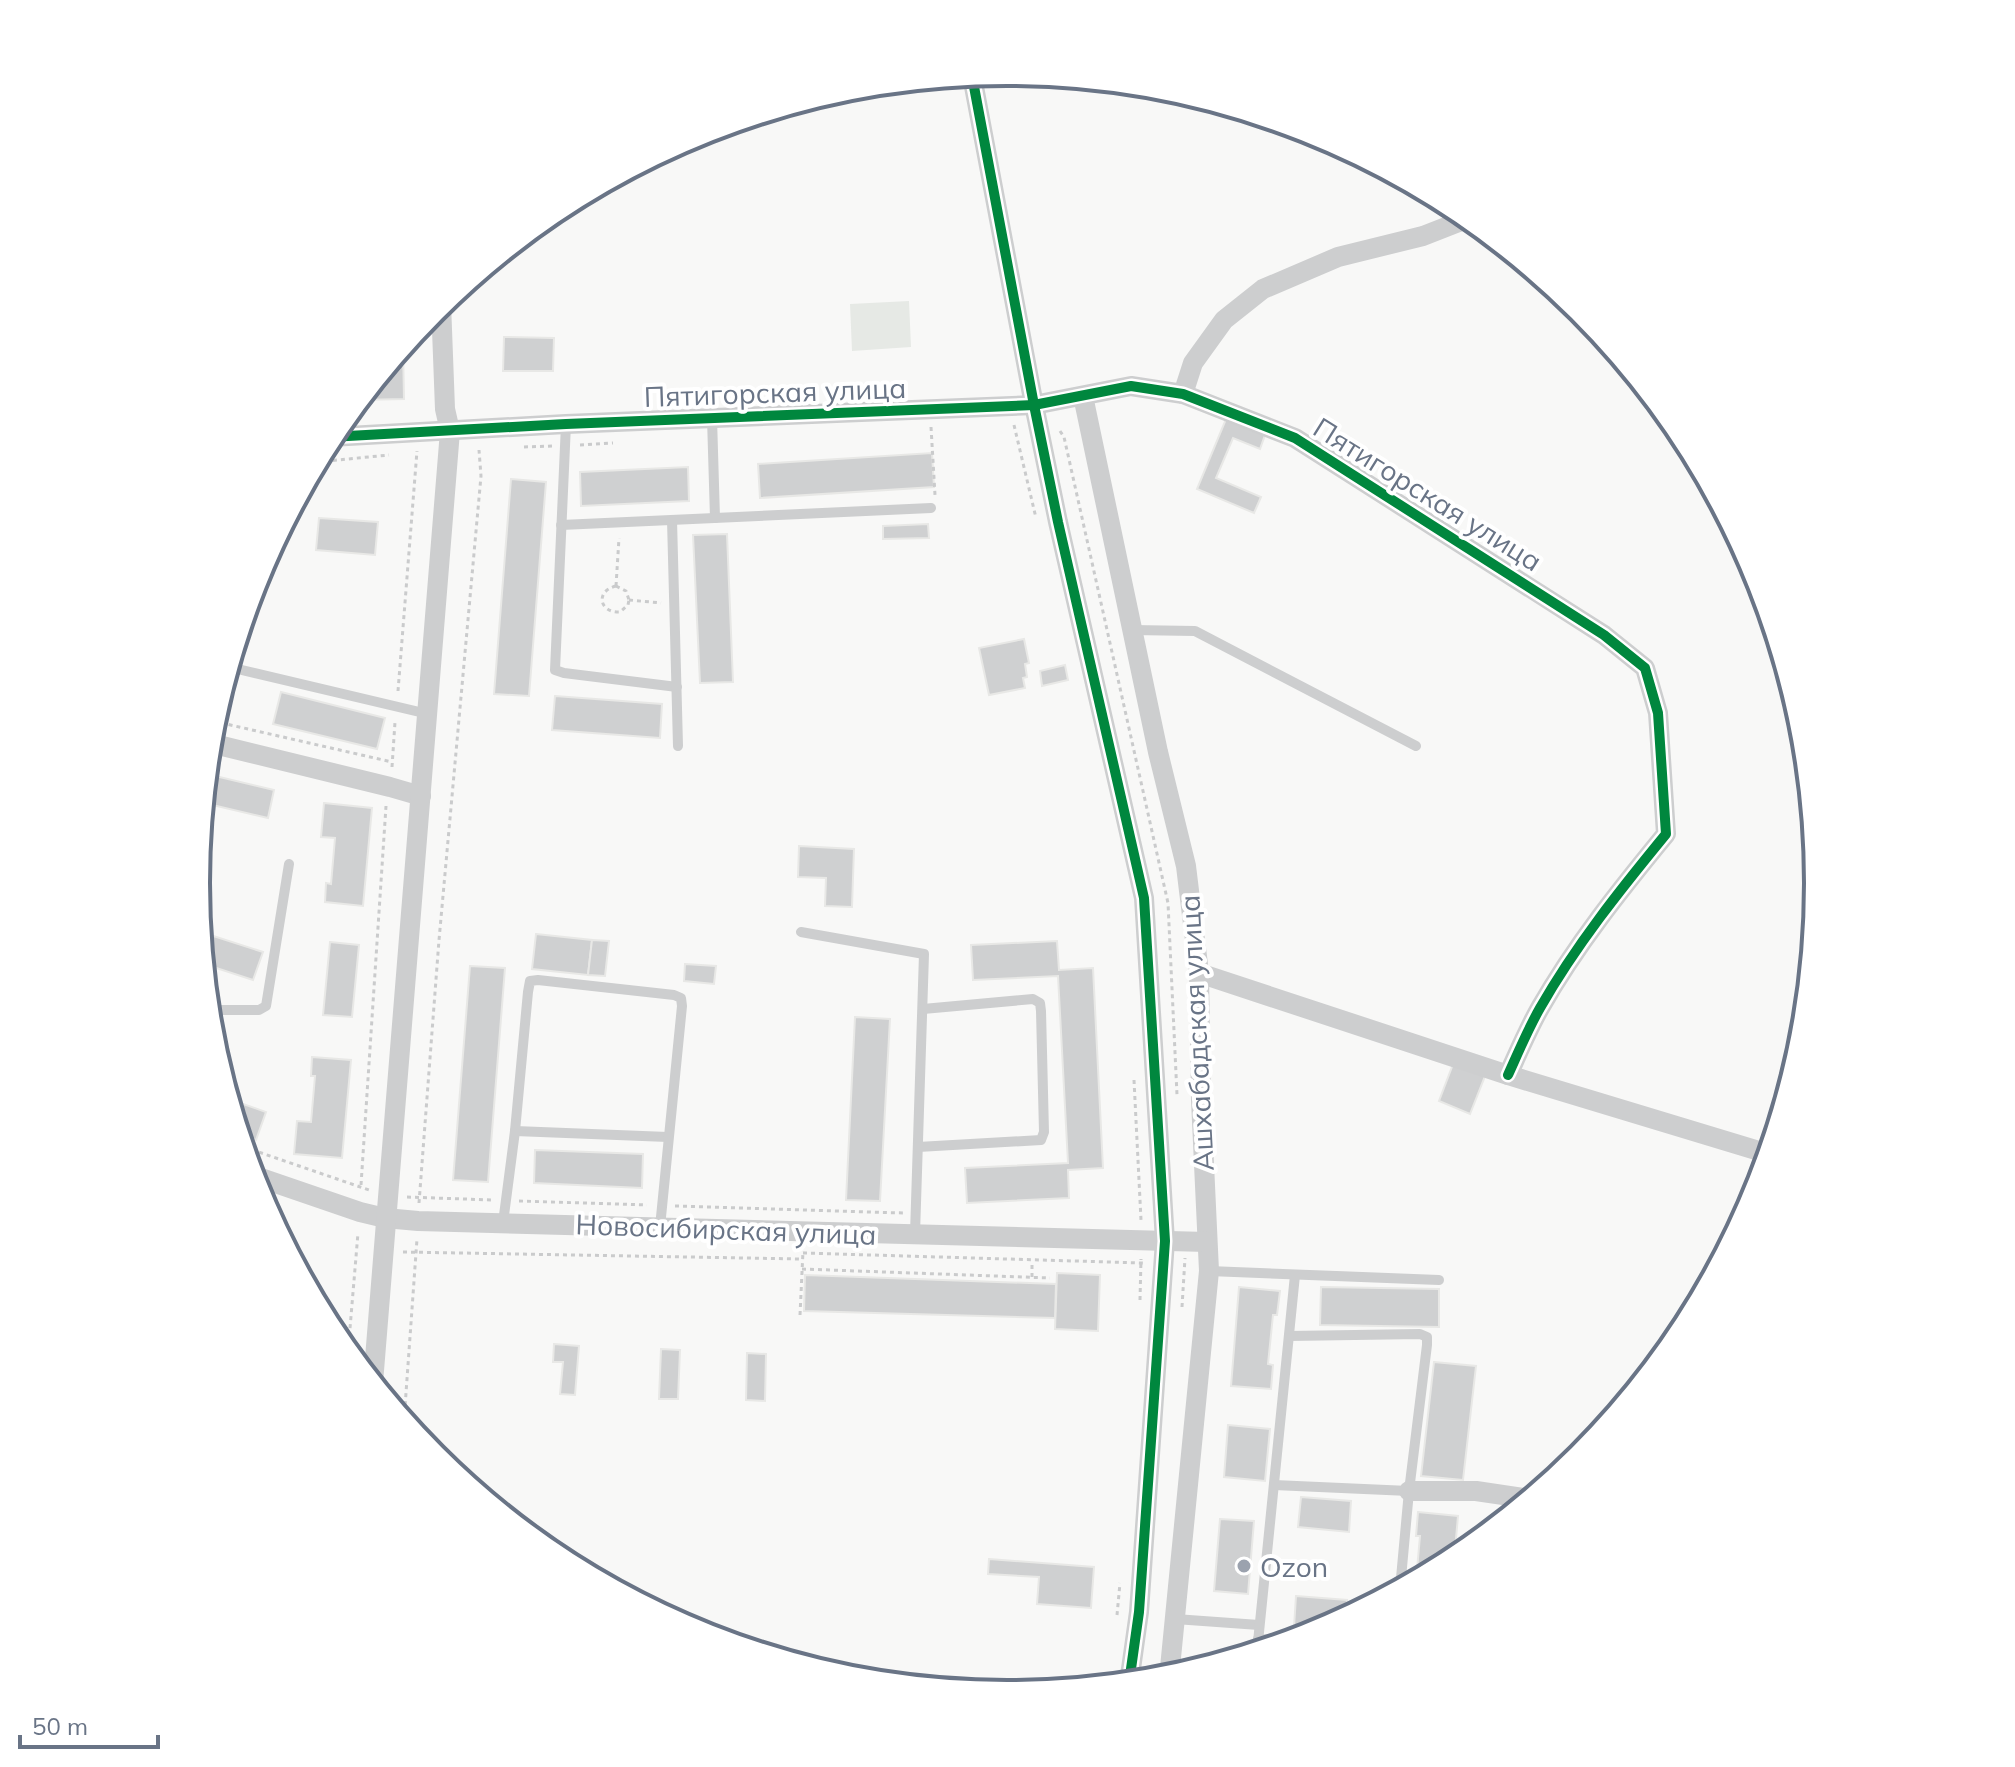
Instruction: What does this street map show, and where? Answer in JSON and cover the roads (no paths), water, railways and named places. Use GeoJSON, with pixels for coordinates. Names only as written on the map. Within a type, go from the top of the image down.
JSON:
{"type":"FeatureCollection","features":[{"type":"Feature","properties":{"kind":"street"},"geometry":{"type":"LineString","coordinates":[[974,87],[1061,537],[1144,898],[1164,1231],[1139,1612],[1131,1671]]}},
{"type":"Feature","properties":{"kind":"street"},"geometry":{"type":"LineString","coordinates":[[1183,394],[1193,363],[1224,320],[1263,289],[1338,257],[1423,236],[1455,223]]}},
{"type":"Feature","properties":{"kind":"street"},"geometry":{"type":"LineString","coordinates":[[374,1368],[450,431],[445,409],[442,322]]}},
{"type":"Feature","properties":{"kind":"street","name":"Пятигорская улица"},"geometry":{"type":"LineString","coordinates":[[347,436],[1034,405],[1131,386],[1183,394],[1295,438],[1604,635],[1645,668],[1658,713],[1666,834],[1606,908],[1569,961],[1538,1011],[1508,1075]]}},
{"type":"Feature","properties":{"kind":"street","name":"Ашхабадская улица"},"geometry":{"type":"LineString","coordinates":[[1083,396],[1158,752],[1186,866],[1199,973],[1209,1271],[1170,1664]]}},
{"type":"Feature","properties":{"kind":"street"},"geometry":{"type":"LineString","coordinates":[[222,746],[421,796]]}},
{"type":"Feature","properties":{"kind":"street"},"geometry":{"type":"LineString","coordinates":[[1199,973],[1508,1075],[1759,1151]]}},
{"type":"Feature","properties":{"kind":"street","name":"Новосибирская улица"},"geometry":{"type":"LineString","coordinates":[[268,1180],[360,1212],[418,1221],[803,1231],[916,1224],[1164,1231],[1207,1242]]}},
{"type":"Feature","properties":{"kind":"street"},"geometry":{"type":"LineString","coordinates":[[1409,1491],[1476,1491],[1516,1497]]}},
{"type":"Feature","properties":{"kind":"lane"},"geometry":{"type":"LineString","coordinates":[[712,418],[715,518]]}},
{"type":"Feature","properties":{"kind":"lane"},"geometry":{"type":"LineString","coordinates":[[566,424],[555,670],[677,687]]}},
{"type":"Feature","properties":{"kind":"lane"},"geometry":{"type":"LineString","coordinates":[[561,525],[931,508]]}},
{"type":"Feature","properties":{"kind":"lane"},"geometry":{"type":"LineString","coordinates":[[672,520],[678,746]]}},
{"type":"Feature","properties":{"kind":"lane"},"geometry":{"type":"LineString","coordinates":[[1132,630],[1195,631],[1416,746]]}},
{"type":"Feature","properties":{"kind":"lane"},"geometry":{"type":"LineString","coordinates":[[239,669],[428,714]]}},
{"type":"Feature","properties":{"kind":"lane"},"geometry":{"type":"LineString","coordinates":[[220,1010],[259,1010],[266,1006],[289,864]]}},
{"type":"Feature","properties":{"kind":"lane"},"geometry":{"type":"LineString","coordinates":[[801,932],[924,954],[916,1224]]}},
{"type":"Feature","properties":{"kind":"lane"},"geometry":{"type":"LineString","coordinates":[[503,1223],[528,992],[530,981],[538,980],[681,998],[660,1227]]}},
{"type":"Feature","properties":{"kind":"lane"},"geometry":{"type":"LineString","coordinates":[[918,1147],[1041,1140],[1044,1132],[1040,1003],[1033,999],[923,1009]]}},
{"type":"Feature","properties":{"kind":"lane"},"geometry":{"type":"LineString","coordinates":[[515,1131],[668,1137]]}},
{"type":"Feature","properties":{"kind":"lane"},"geometry":{"type":"LineString","coordinates":[[1209,1271],[1439,1280]]}},
{"type":"Feature","properties":{"kind":"lane"},"geometry":{"type":"LineString","coordinates":[[1263,1639],[1258,1639],[1259,1625],[1295,1275]]}},
{"type":"Feature","properties":{"kind":"lane"},"geometry":{"type":"LineString","coordinates":[[1289,1336],[1420,1334],[1427,1337],[1401,1577]]}},
{"type":"Feature","properties":{"kind":"lane"},"geometry":{"type":"LineString","coordinates":[[1274,1485],[1409,1491]]}},
{"type":"Feature","properties":{"kind":"lane"},"geometry":{"type":"LineString","coordinates":[[1175,1619],[1259,1625]]}},
{"type":"Feature","properties":{"kind":"place","name":"Ozon"},"geometry":{"type":"Point","coordinates":[1244,1566]}}]}
